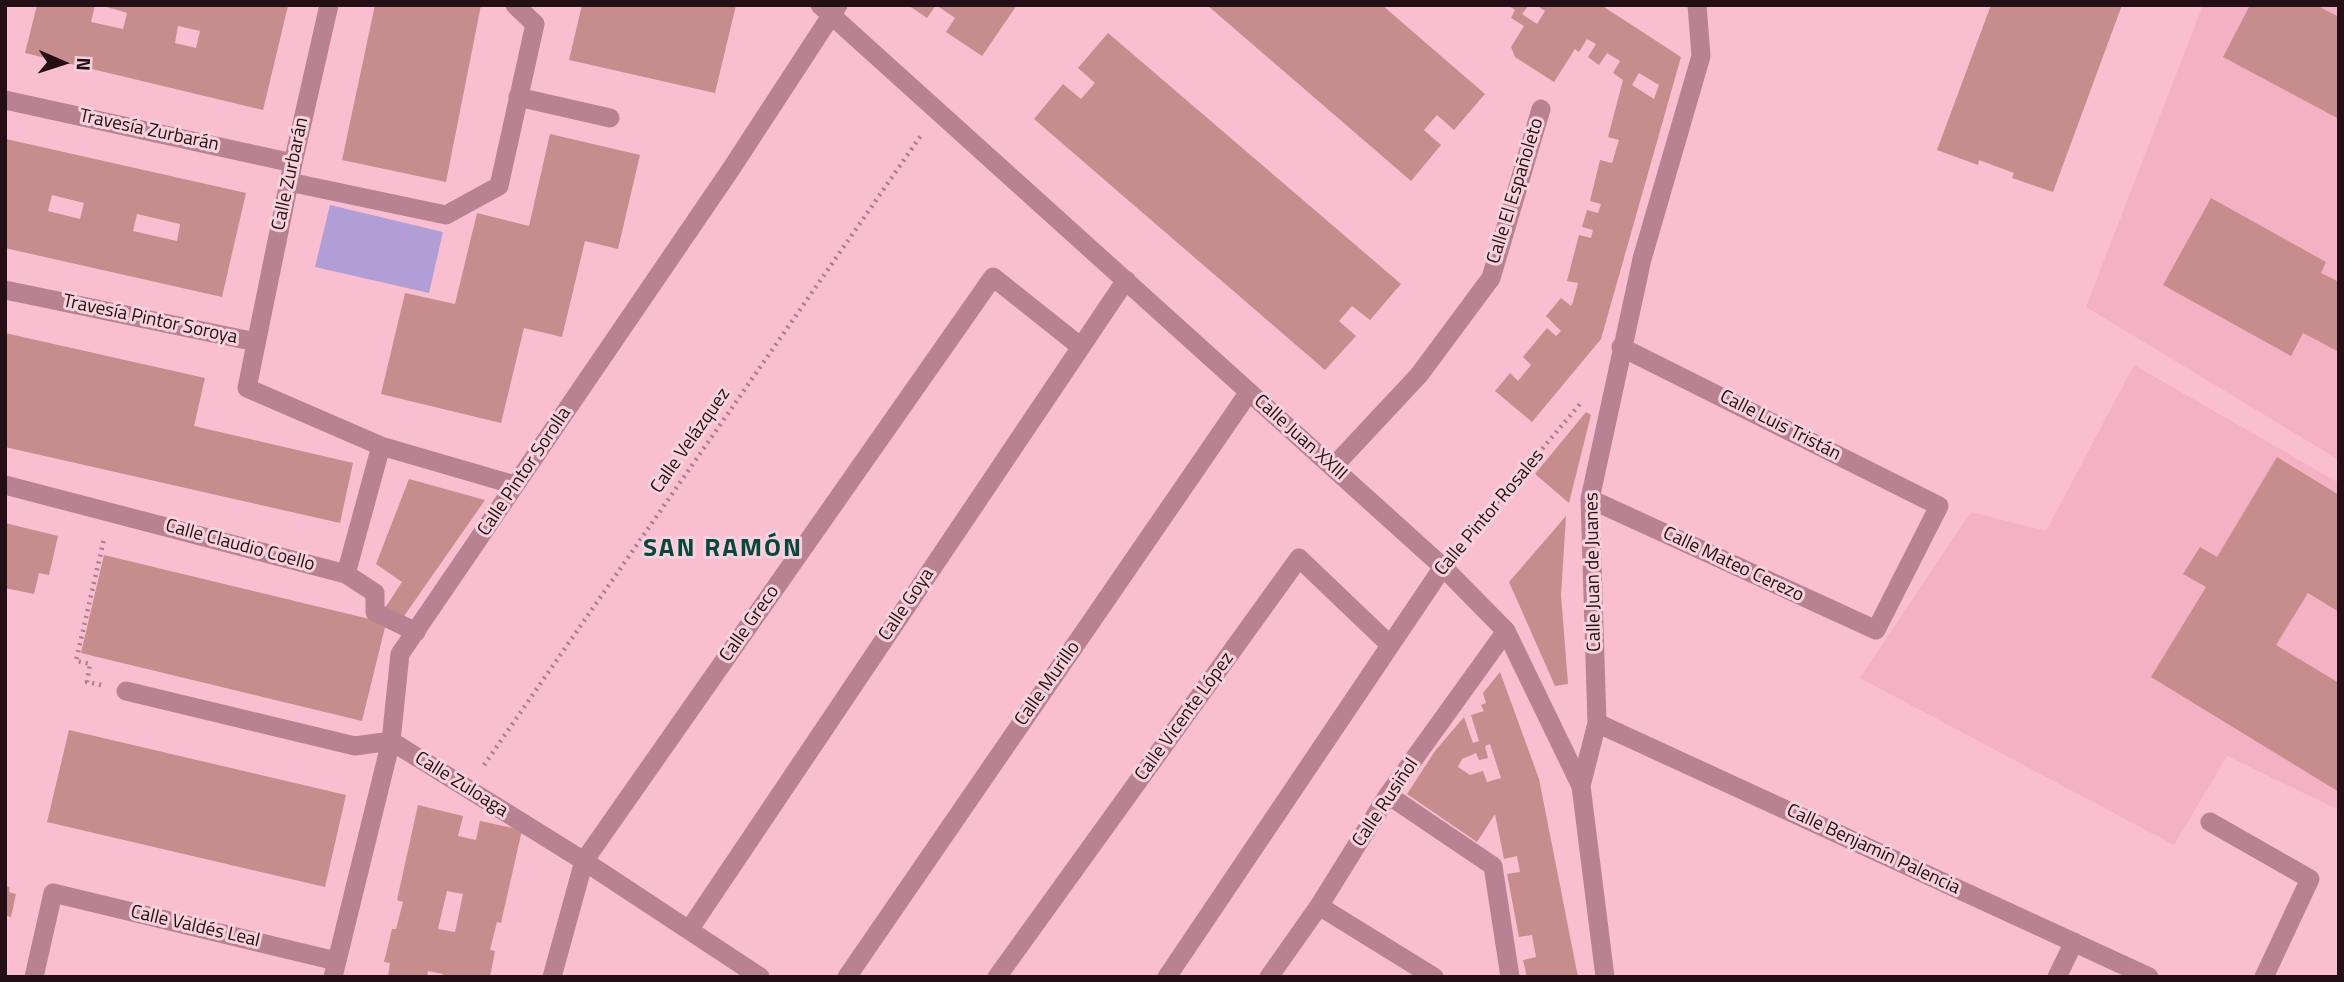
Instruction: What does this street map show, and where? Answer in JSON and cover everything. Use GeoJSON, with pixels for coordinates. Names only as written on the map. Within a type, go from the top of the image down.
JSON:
{"type":"FeatureCollection","features":[{"type":"Feature","properties":{"kind":"street","name":"Calle Zurbarán"},"geometry":{"type":"LineString","coordinates":[[257,342],[291,172],[329,5]]}},
{"type":"Feature","properties":{"kind":"street","name":"Travesía Zurbarán"},"geometry":{"type":"LineString","coordinates":[[5,100],[291,172],[446,215],[499,186],[535,24],[515,5]]}},
{"type":"Feature","properties":{"kind":"street"},"geometry":{"type":"LineString","coordinates":[[1620,353],[1642,259],[1701,55],[1697,5]]}},
{"type":"Feature","properties":{"kind":"street","name":"Calle Juan XXIII"},"geometry":{"type":"LineString","coordinates":[[830,8],[938,110],[1443,567],[1506,631],[1581,786],[1605,977]]}},
{"type":"Feature","properties":{"kind":"street","name":"Calle Pintor Sorolla"},"geometry":{"type":"LineString","coordinates":[[335,969],[391,741],[400,654],[731,169],[830,8]]}},
{"type":"Feature","properties":{"kind":"street"},"geometry":{"type":"LineString","coordinates":[[518,97],[610,118]]}},
{"type":"Feature","properties":{"kind":"street","name":"Calle El Españoleto"},"geometry":{"type":"LineString","coordinates":[[1334,467],[1419,375],[1490,278],[1541,109]]}},
{"type":"Feature","properties":{"kind":"street","name":"Calle Greco"},"geometry":{"type":"LineString","coordinates":[[552,977],[584,861],[993,277],[1082,347]]}},
{"type":"Feature","properties":{"kind":"street","name":"Calle Goya"},"geometry":{"type":"LineString","coordinates":[[689,930],[1126,281]]}},
{"type":"Feature","properties":{"kind":"street","name":"Travesía Pintor Soroya"},"geometry":{"type":"LineString","coordinates":[[5,289],[257,342],[247,388],[381,446],[515,485]]}},
{"type":"Feature","properties":{"kind":"street","name":"Calle Juan de Juanes"},"geometry":{"type":"LineString","coordinates":[[1581,786],[1597,723],[1590,499],[1620,353]]}},
{"type":"Feature","properties":{"kind":"street","name":"Calle Luis Tristán"},"geometry":{"type":"LineString","coordinates":[[1620,353],[1939,506],[1876,631]]}},
{"type":"Feature","properties":{"kind":"street","name":"Calle Murillo"},"geometry":{"type":"LineString","coordinates":[[847,977],[1249,392]]}},
{"type":"Feature","properties":{"kind":"street"},"geometry":{"type":"LineString","coordinates":[[346,574],[381,446]]}},
{"type":"Feature","properties":{"kind":"street","name":"Calle Claudio Coello"},"geometry":{"type":"LineString","coordinates":[[5,485],[346,574],[375,593],[375,612],[416,632]]}},
{"type":"Feature","properties":{"kind":"street","name":"Calle Mateo Cerezo"},"geometry":{"type":"LineString","coordinates":[[1590,499],[1876,631]]}},
{"type":"Feature","properties":{"kind":"street","name":"Calle Vicente López"},"geometry":{"type":"LineString","coordinates":[[997,977],[1299,558],[1389,644]]}},
{"type":"Feature","properties":{"kind":"street","name":"Calle Pintor Rosales"},"geometry":{"type":"LineString","coordinates":[[1167,977],[1443,567]]}},
{"type":"Feature","properties":{"kind":"street","name":"Calle Rusiñol"},"geometry":{"type":"LineString","coordinates":[[1269,977],[1319,906],[1388,795],[1506,631]]}},
{"type":"Feature","properties":{"kind":"street"},"geometry":{"type":"LineString","coordinates":[[126,691],[355,746],[391,741]]}},
{"type":"Feature","properties":{"kind":"street","name":"Calle Benjamín Palencia"},"geometry":{"type":"LineString","coordinates":[[1597,723],[2150,977]]}},
{"type":"Feature","properties":{"kind":"street","name":"Calle Zuloaga"},"geometry":{"type":"LineString","coordinates":[[391,741],[584,861],[760,977]]}},
{"type":"Feature","properties":{"kind":"street"},"geometry":{"type":"LineString","coordinates":[[1388,795],[1493,866],[1510,977]]}},
{"type":"Feature","properties":{"kind":"street"},"geometry":{"type":"LineString","coordinates":[[2210,822],[2310,879],[2264,977]]}},
{"type":"Feature","properties":{"kind":"street","name":"Calle Valdés Leal"},"geometry":{"type":"LineString","coordinates":[[34,977],[52,893],[335,969]]}},
{"type":"Feature","properties":{"kind":"street"},"geometry":{"type":"LineString","coordinates":[[1319,906],[1434,977]]}},
{"type":"Feature","properties":{"kind":"street"},"geometry":{"type":"LineString","coordinates":[[2057,977],[2074,942]]}},
{"type":"Feature","properties":{"kind":"path","name":"Calle Velázquez"},"geometry":{"type":"LineString","coordinates":[[468,789],[938,110]]}},
{"type":"Feature","properties":{"kind":"path","name":"Calle Pintor Rosales"},"geometry":{"type":"LineString","coordinates":[[1443,567],[1583,400]]}},
{"type":"Feature","properties":{"kind":"path"},"geometry":{"type":"LineString","coordinates":[[110,513],[76,661],[90,664],[87,682],[126,691]]}},
{"type":"Feature","properties":{"kind":"shaded area"},"geometry":{"type":"Polygon","coordinates":[[[2203,5],[2339,5],[2339,460],[2086,307],[2203,5]]]}},
{"type":"Feature","properties":{"kind":"shaded area"},"geometry":{"type":"Polygon","coordinates":[[[330,205],[443,232],[429,293],[315,267],[330,205]]]}},
{"type":"Feature","properties":{"kind":"shaded area"},"geometry":{"type":"Polygon","coordinates":[[[2134,365],[2339,483],[2339,810],[2227,756],[2174,845],[1860,678],[1971,512],[2046,531],[2134,365]]]}},
{"type":"Feature","properties":{"kind":"building"},"geometry":{"type":"Polygon","coordinates":[[[37,5],[95,5],[91,22],[123,29],[127,13],[100,5],[288,6],[263,110],[25,53],[37,5]],[[178,26],[175,43],[196,48],[200,31],[178,26]]]}},
{"type":"Feature","properties":{"kind":"building"},"geometry":{"type":"Polygon","coordinates":[[[375,5],[481,5],[446,182],[342,160],[375,5]]]}},
{"type":"Feature","properties":{"kind":"building"},"geometry":{"type":"Polygon","coordinates":[[[582,5],[736,5],[715,93],[569,60],[582,5]]]}},
{"type":"Feature","properties":{"kind":"building"},"geometry":{"type":"Polygon","coordinates":[[[908,5],[936,5],[927,18],[908,5]]]}},
{"type":"Feature","properties":{"kind":"building"},"geometry":{"type":"Polygon","coordinates":[[[936,5],[1017,5],[982,56],[946,32],[955,18],[936,5]]]}},
{"type":"Feature","properties":{"kind":"building"},"geometry":{"type":"Polygon","coordinates":[[[1207,5],[1382,5],[1485,94],[1454,130],[1437,115],[1424,130],[1441,145],[1411,181],[1207,5]]]}},
{"type":"Feature","properties":{"kind":"building"},"geometry":{"type":"Polygon","coordinates":[[[1508,5],[1529,5],[1522,14],[1537,24],[1545,11],[1536,5],[1601,5],[1681,57],[1601,339],[1532,422],[1495,391],[1510,373],[1518,381],[1531,365],[1523,357],[1547,328],[1556,336],[1561,331],[1546,316],[1561,298],[1571,306],[1573,302],[1578,283],[1567,281],[1579,235],[1591,238],[1593,230],[1582,227],[1587,210],[1598,213],[1601,204],[1590,201],[1600,160],[1612,163],[1619,140],[1608,137],[1623,80],[1613,73],[1620,61],[1607,53],[1599,65],[1588,57],[1596,44],[1587,39],[1579,52],[1575,49],[1554,82],[1515,57],[1511,47],[1524,26],[1511,18],[1515,10],[1508,5]],[[1639,73],[1632,85],[1654,99],[1659,85],[1639,73]]]}},
{"type":"Feature","properties":{"kind":"building"},"geometry":{"type":"Polygon","coordinates":[[[1991,5],[2122,5],[2053,192],[2012,178],[2014,173],[1979,160],[1978,165],[1937,150],[1991,5]]]}},
{"type":"Feature","properties":{"kind":"building"},"geometry":{"type":"Polygon","coordinates":[[[2250,5],[2316,5],[2339,17],[2339,119],[2223,57],[2250,5]]]}},
{"type":"Feature","properties":{"kind":"building"},"geometry":{"type":"Polygon","coordinates":[[[1108,33],[1401,284],[1370,320],[1352,306],[1339,321],[1356,336],[1325,370],[1034,119],[1063,84],[1081,99],[1095,83],[1078,68],[1108,33]]]}},
{"type":"Feature","properties":{"kind":"building"},"geometry":{"type":"Polygon","coordinates":[[[550,134],[640,155],[618,249],[585,241],[562,337],[524,328],[501,423],[381,394],[405,293],[455,304],[477,213],[529,226],[550,134]]]}},
{"type":"Feature","properties":{"kind":"building"},"geometry":{"type":"Polygon","coordinates":[[[6,139],[246,193],[222,297],[5,248],[6,139]],[[52,195],[48,211],[80,219],[84,203],[52,195]],[[137,214],[133,231],[177,241],[180,224],[137,214]]]}},
{"type":"Feature","properties":{"kind":"building"},"geometry":{"type":"Polygon","coordinates":[[[2211,198],[2326,262],[2321,273],[2339,282],[2339,352],[2303,333],[2291,356],[2163,285],[2211,198]]]}},
{"type":"Feature","properties":{"kind":"building"},"geometry":{"type":"Polygon","coordinates":[[[5,333],[205,378],[194,426],[353,463],[340,523],[5,447],[5,333]]]}},
{"type":"Feature","properties":{"kind":"building"},"geometry":{"type":"Polygon","coordinates":[[[1586,412],[1591,415],[1569,503],[1535,474],[1586,412]]]}},
{"type":"Feature","properties":{"kind":"building"},"geometry":{"type":"Polygon","coordinates":[[[2277,457],[2339,495],[2339,612],[2308,593],[2276,645],[2339,683],[2339,792],[2151,677],[2206,587],[2183,574],[2200,547],[2217,557],[2277,457]]]}},
{"type":"Feature","properties":{"kind":"building"},"geometry":{"type":"Polygon","coordinates":[[[409,479],[485,500],[402,619],[385,608],[402,582],[376,564],[409,479]]]}},
{"type":"Feature","properties":{"kind":"building"},"geometry":{"type":"Polygon","coordinates":[[[1566,516],[1561,595],[1568,684],[1555,686],[1509,582],[1566,516]]]}},
{"type":"Feature","properties":{"kind":"building"},"geometry":{"type":"Polygon","coordinates":[[[5,523],[58,536],[49,575],[39,573],[34,594],[5,588],[5,523]]]}},
{"type":"Feature","properties":{"kind":"building"},"geometry":{"type":"Polygon","coordinates":[[[104,555],[386,623],[362,721],[81,653],[104,555]]]}},
{"type":"Feature","properties":{"kind":"building"},"geometry":{"type":"Polygon","coordinates":[[[1500,672],[1539,779],[1578,977],[1527,977],[1523,960],[1536,957],[1532,935],[1519,937],[1507,874],[1520,872],[1517,856],[1504,859],[1495,814],[1477,842],[1407,794],[1435,751],[1464,717],[1473,743],[1479,741],[1471,715],[1484,711],[1481,705],[1486,703],[1483,693],[1500,672]],[[1490,744],[1485,746],[1488,758],[1479,760],[1476,753],[1462,759],[1458,767],[1470,775],[1483,771],[1487,782],[1501,778],[1490,744]]]}},
{"type":"Feature","properties":{"kind":"building"},"geometry":{"type":"Polygon","coordinates":[[[69,730],[346,795],[325,887],[47,822],[69,730]]]}},
{"type":"Feature","properties":{"kind":"building"},"geometry":{"type":"Polygon","coordinates":[[[418,805],[463,816],[458,836],[476,840],[480,821],[522,830],[501,923],[497,922],[490,950],[495,951],[490,977],[442,977],[443,974],[428,971],[427,977],[388,977],[390,963],[384,962],[392,929],[396,929],[403,902],[397,900],[418,805]],[[447,891],[438,929],[455,932],[463,894],[447,891]]]}},
{"type":"Feature","properties":{"kind":"building"},"geometry":{"type":"Polygon","coordinates":[[[5,886],[10,887],[9,892],[16,894],[11,917],[5,915],[5,886]]]}},
{"type":"Feature","properties":{"kind":"district","name":"SAN RAMÓN"},"geometry":{"type":"Point","coordinates":[723,550]}}]}
